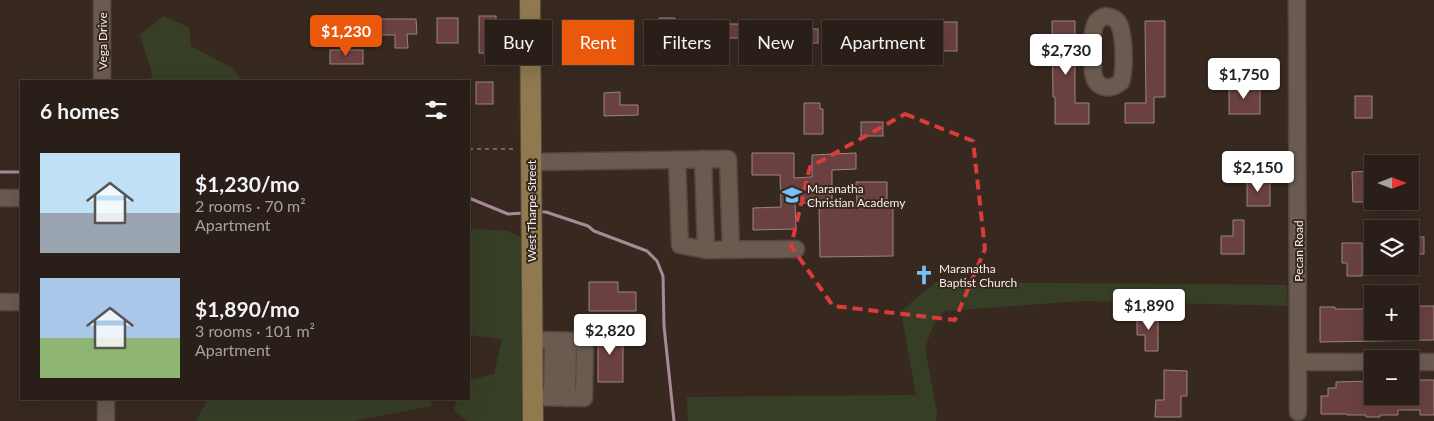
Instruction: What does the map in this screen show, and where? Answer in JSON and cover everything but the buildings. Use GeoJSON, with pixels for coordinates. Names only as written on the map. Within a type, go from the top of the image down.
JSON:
{"type":"FeatureCollection","features":[{"type":"Feature","properties":{"kind":"main road","name":"West Tharpe Street"},"geometry":{"type":"LineString","coordinates":[[530,0],[532,340],[551,397],[533,421]]}},
{"type":"Feature","properties":{"kind":"street","name":"Vega Drive"},"geometry":{"type":"LineString","coordinates":[[102,0],[102,80]]}},
{"type":"Feature","properties":{"kind":"street","name":"Pecan Road"},"geometry":{"type":"LineString","coordinates":[[1297,0],[1298,412]]}},
{"type":"Feature","properties":{"kind":"street"},"geometry":{"type":"LineString","coordinates":[[531,156],[677,160],[728,159],[732,250]]}},
{"type":"Feature","properties":{"kind":"street"},"geometry":{"type":"LineString","coordinates":[[703,159],[706,250]]}},
{"type":"Feature","properties":{"kind":"street"},"geometry":{"type":"LineString","coordinates":[[677,160],[680,245],[706,250],[796,249]]}},
{"type":"Feature","properties":{"kind":"street"},"geometry":{"type":"LineString","coordinates":[[0,198],[20,198]]}},
{"type":"Feature","properties":{"kind":"street"},"geometry":{"type":"LineString","coordinates":[[0,302],[20,302]]}},
{"type":"Feature","properties":{"kind":"street"},"geometry":{"type":"LineString","coordinates":[[532,340],[585,341],[584,398],[551,397],[560,341]]}},
{"type":"Feature","properties":{"kind":"street"},"geometry":{"type":"LineString","coordinates":[[1298,362],[1364,362]]}},
{"type":"Feature","properties":{"kind":"street"},"geometry":{"type":"LineString","coordinates":[[1419,362],[1434,362]]}},
{"type":"Feature","properties":{"kind":"street"},"geometry":{"type":"LineString","coordinates":[[106,400],[106,421]]}},
{"type":"Feature","properties":{"kind":"path"},"geometry":{"type":"LineString","coordinates":[[470,149],[531,156]]}},
{"type":"Feature","properties":{"kind":"highlighted area"},"geometry":{"type":"Polygon","coordinates":[[[905,114],[973,141],[985,249],[955,320],[833,306],[791,246],[810,167],[905,114]]]}},
{"type":"Feature","properties":{"kind":"green space"},"geometry":{"type":"Polygon","coordinates":[[[163,16],[189,27],[191,46],[234,69],[240,80],[144,80],[153,77],[140,35],[163,16]]]}},
{"type":"Feature","properties":{"kind":"green space"},"geometry":{"type":"Polygon","coordinates":[[[473,229],[508,231],[524,239],[525,421],[467,421],[454,410],[457,400],[470,400],[470,380],[494,374],[502,339],[470,335],[470,231],[473,229]]]}},
{"type":"Feature","properties":{"kind":"green space"},"geometry":{"type":"Polygon","coordinates":[[[936,282],[1287,285],[1288,306],[1083,301],[944,311],[933,326],[925,348],[937,413],[936,421],[688,421],[687,397],[916,395],[901,311],[936,282]]]}},
{"type":"Feature","properties":{"kind":"green space"},"geometry":{"type":"Polygon","coordinates":[[[207,400],[430,400],[432,406],[354,421],[196,421],[207,400]]]}},
{"type":"Feature","properties":{"kind":"waterway"},"geometry":{"type":"LineString","coordinates":[[0,172],[20,172]]}},
{"type":"Feature","properties":{"kind":"waterway"},"geometry":{"type":"LineString","coordinates":[[470,198],[508,214],[524,213]]}},
{"type":"Feature","properties":{"kind":"waterway"},"geometry":{"type":"LineString","coordinates":[[539,212],[546,212],[588,226],[594,231],[647,251],[657,261],[663,276],[664,326],[674,421]]}},
{"type":"Feature","properties":{"kind":"place","name":"Maranatha Christian Academy"},"geometry":{"type":"Point","coordinates":[792,195]}},
{"type":"Feature","properties":{"kind":"place","name":"Maranatha Baptist Church"},"geometry":{"type":"Point","coordinates":[924,275]}}]}
